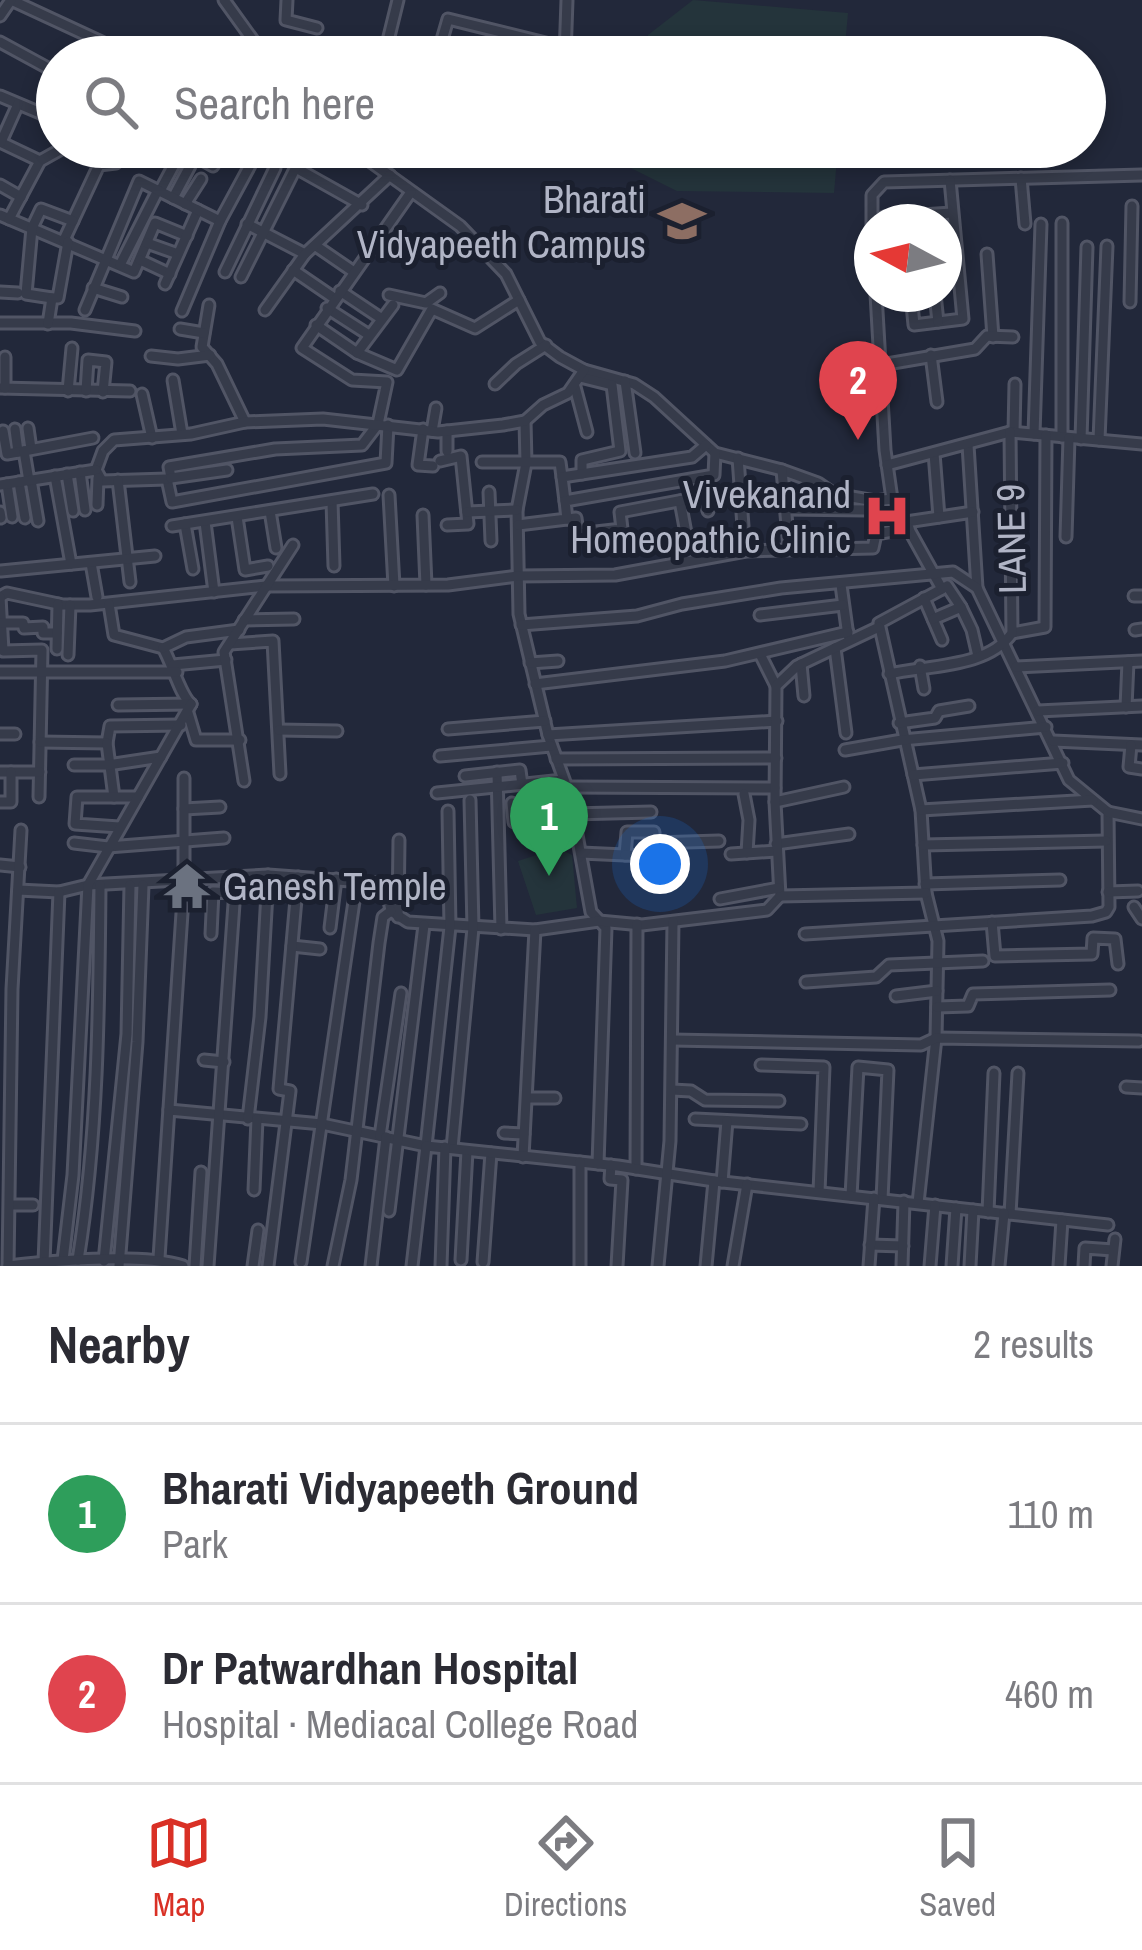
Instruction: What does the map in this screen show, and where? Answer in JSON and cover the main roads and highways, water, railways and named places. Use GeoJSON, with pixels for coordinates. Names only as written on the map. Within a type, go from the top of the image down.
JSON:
{"type":"FeatureCollection","features":[{"type":"Feature","properties":{"kind":"place","name":"Bharati Vidyapeeth Campus"},"geometry":{"type":"Point","coordinates":[682,221]}},
{"type":"Feature","properties":{"kind":"place","name":"Dr Patwardhan Hospital"},"geometry":{"type":"Point","coordinates":[858,440]}},
{"type":"Feature","properties":{"kind":"place","name":"Vivekanand Homeopathic Clinic"},"geometry":{"type":"Point","coordinates":[887,516]}},
{"type":"Feature","properties":{"kind":"place","name":"Bharati Vidyapeeth Ground"},"geometry":{"type":"Point","coordinates":[549,876]}},
{"type":"Feature","properties":{"kind":"place","name":"Ganesh Temple"},"geometry":{"type":"Point","coordinates":[187,886]}}]}
